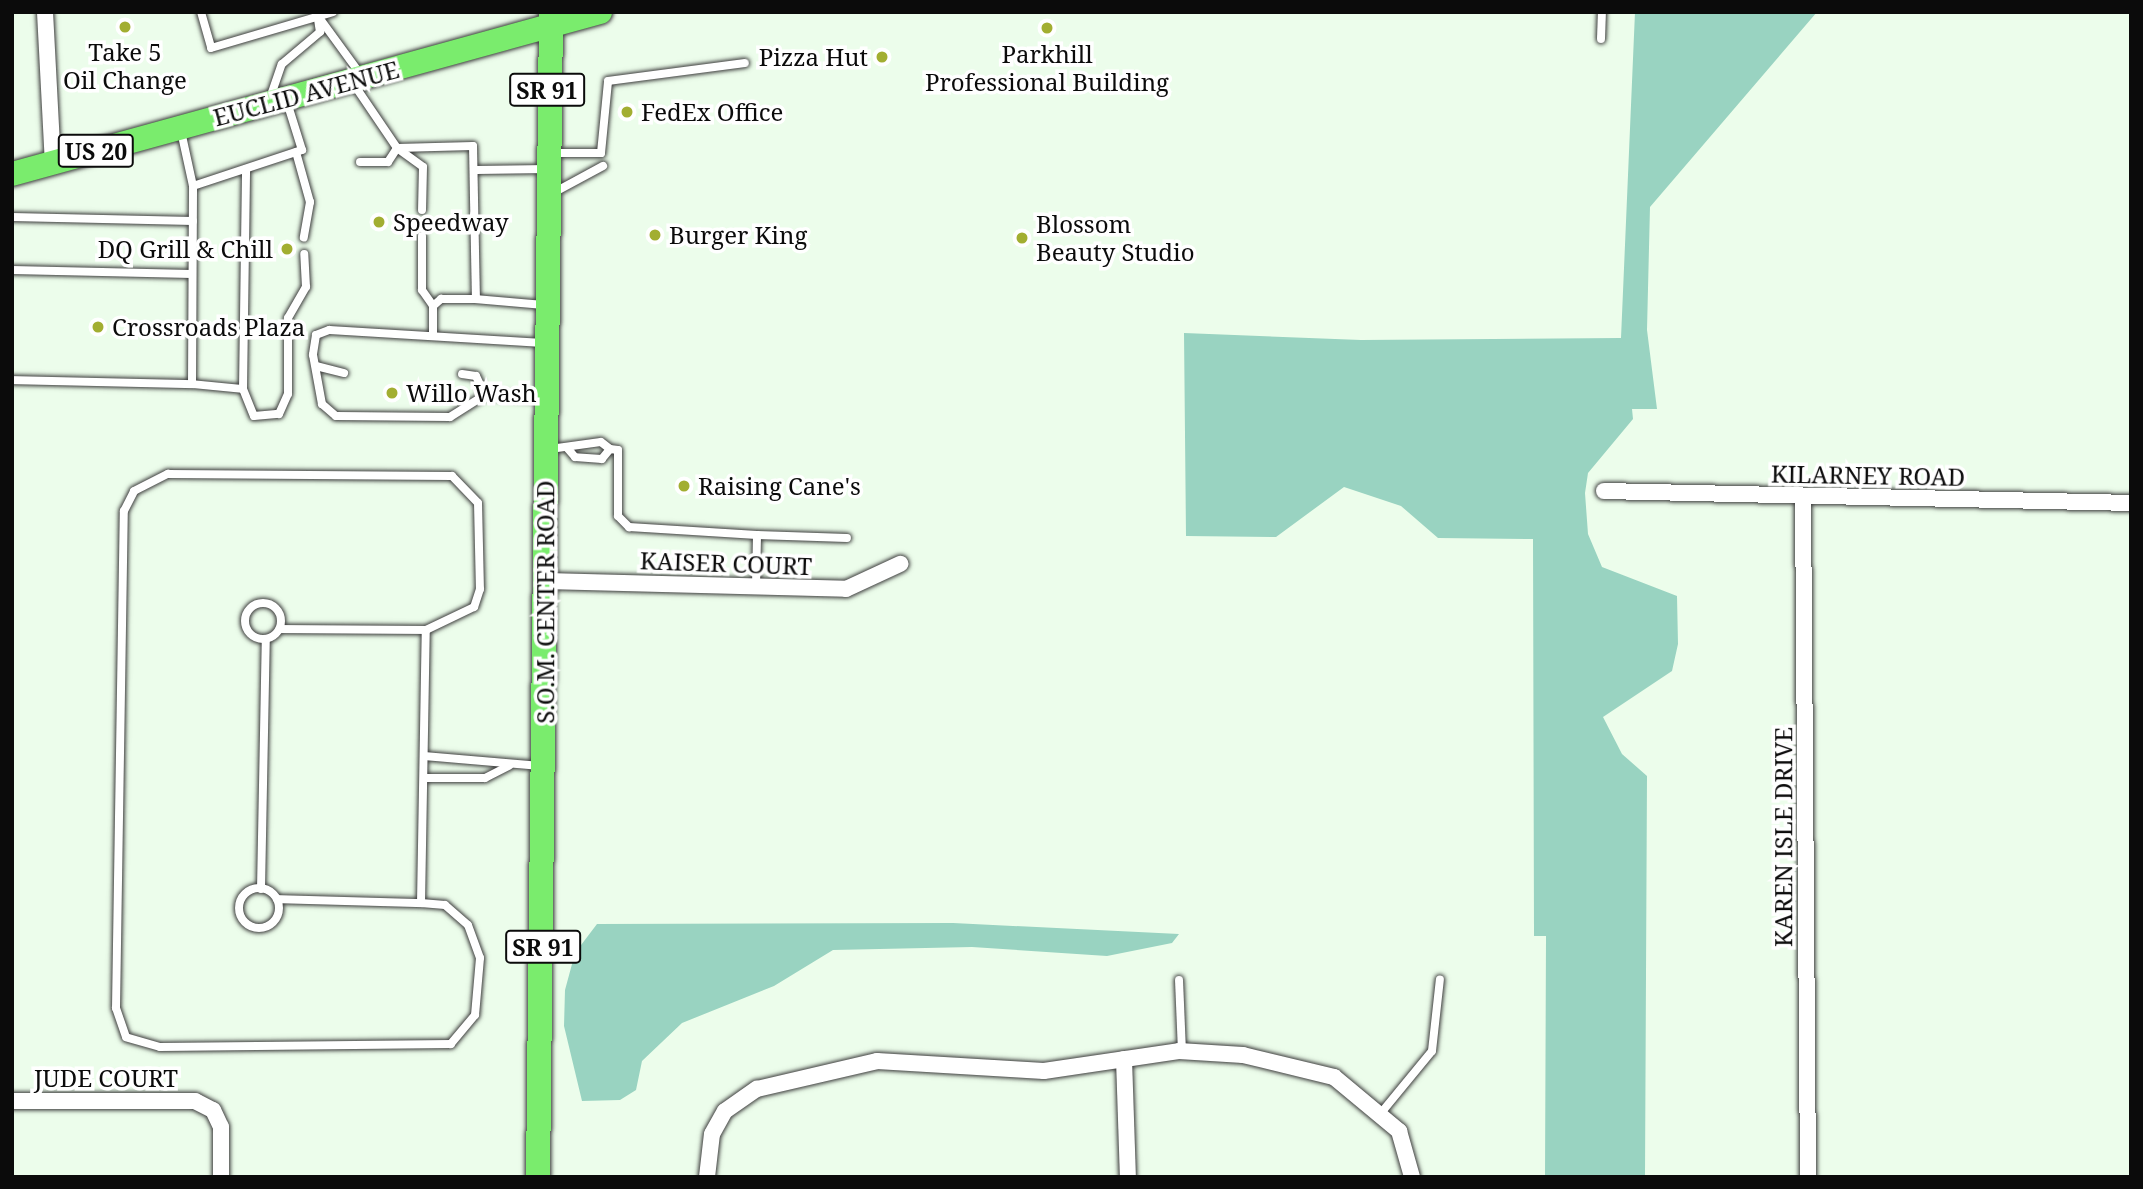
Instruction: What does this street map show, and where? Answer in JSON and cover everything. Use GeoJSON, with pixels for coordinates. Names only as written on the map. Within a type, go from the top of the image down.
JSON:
{"type":"FeatureCollection","features":[{"type":"Feature","properties":{"kind":"main road","name":"EUCLID AVENUE"},"geometry":{"type":"LineString","coordinates":[[12,174],[357,80],[547,17],[600,12]]}},
{"type":"Feature","properties":{"kind":"main road","name":"S.O.M. CENTER ROAD"},"geometry":{"type":"LineString","coordinates":[[538,1177],[546,581],[557,449],[546,399],[547,17]]}},
{"type":"Feature","properties":{"kind":"street"},"geometry":{"type":"LineString","coordinates":[[46,12],[52,163]]}},
{"type":"Feature","properties":{"kind":"street","name":"KILARNEY ROAD"},"geometry":{"type":"LineString","coordinates":[[1604,491],[2131,503]]}},
{"type":"Feature","properties":{"kind":"street","name":"KAREN ISLE DRIVE"},"geometry":{"type":"LineString","coordinates":[[1803,496],[1808,1177]]}},
{"type":"Feature","properties":{"kind":"street","name":"KAISER COURT"},"geometry":{"type":"LineString","coordinates":[[546,581],[846,589],[900,564]]}},
{"type":"Feature","properties":{"kind":"street"},"geometry":{"type":"LineString","coordinates":[[707,1177],[712,1135],[725,1111],[757,1089],[877,1061],[1044,1071],[1182,1051],[1243,1055],[1334,1077],[1381,1113],[1399,1131],[1412,1177]]}},
{"type":"Feature","properties":{"kind":"street"},"geometry":{"type":"LineString","coordinates":[[1124,1059],[1128,1177]]}},
{"type":"Feature","properties":{"kind":"street","name":"JUDE COURT"},"geometry":{"type":"LineString","coordinates":[[12,1101],[195,1101],[213,1110],[221,1126],[221,1177]]}},
{"type":"Feature","properties":{"kind":"lane"},"geometry":{"type":"LineString","coordinates":[[201,12],[211,48],[318,14],[333,12]]}},
{"type":"Feature","properties":{"kind":"lane"},"geometry":{"type":"LineString","coordinates":[[1601,39],[1602,12]]}},
{"type":"Feature","properties":{"kind":"lane"},"geometry":{"type":"LineString","coordinates":[[318,14],[397,148],[423,167],[422,210]]}},
{"type":"Feature","properties":{"kind":"lane"},"geometry":{"type":"LineString","coordinates":[[304,237],[310,202],[299,151],[277,101],[282,64],[320,32],[318,14]]}},
{"type":"Feature","properties":{"kind":"lane"},"geometry":{"type":"LineString","coordinates":[[476,170],[601,153],[608,81],[745,63]]}},
{"type":"Feature","properties":{"kind":"lane"},"geometry":{"type":"LineString","coordinates":[[180,128],[193,186],[192,384]]}},
{"type":"Feature","properties":{"kind":"lane"},"geometry":{"type":"LineString","coordinates":[[397,148],[472,146],[476,170],[476,299]]}},
{"type":"Feature","properties":{"kind":"lane"},"geometry":{"type":"LineString","coordinates":[[360,162],[388,162],[397,148]]}},
{"type":"Feature","properties":{"kind":"lane"},"geometry":{"type":"LineString","coordinates":[[193,186],[299,151]]}},
{"type":"Feature","properties":{"kind":"lane"},"geometry":{"type":"LineString","coordinates":[[547,196],[603,166]]}},
{"type":"Feature","properties":{"kind":"lane"},"geometry":{"type":"LineString","coordinates":[[246,169],[243,389],[254,416],[279,414],[288,394],[288,318],[306,287],[304,254]]}},
{"type":"Feature","properties":{"kind":"lane"},"geometry":{"type":"LineString","coordinates":[[12,217],[193,221]]}},
{"type":"Feature","properties":{"kind":"lane"},"geometry":{"type":"LineString","coordinates":[[422,236],[422,290],[433,306],[433,335]]}},
{"type":"Feature","properties":{"kind":"lane"},"geometry":{"type":"LineString","coordinates":[[12,270],[192,274]]}},
{"type":"Feature","properties":{"kind":"lane"},"geometry":{"type":"LineString","coordinates":[[433,306],[441,299],[546,305]]}},
{"type":"Feature","properties":{"kind":"lane"},"geometry":{"type":"LineString","coordinates":[[546,343],[321,331],[314,344],[322,404],[336,416],[450,417],[485,395],[546,399]]}},
{"type":"Feature","properties":{"kind":"lane"},"geometry":{"type":"LineString","coordinates":[[316,366],[344,373]]}},
{"type":"Feature","properties":{"kind":"lane"},"geometry":{"type":"LineString","coordinates":[[462,374],[476,376],[485,395]]}},
{"type":"Feature","properties":{"kind":"lane"},"geometry":{"type":"LineString","coordinates":[[12,380],[192,384],[243,389]]}},
{"type":"Feature","properties":{"kind":"lane"},"geometry":{"type":"LineString","coordinates":[[557,449],[601,442],[610,449],[618,450],[618,516],[629,527],[847,538]]}},
{"type":"Feature","properties":{"kind":"lane"},"geometry":{"type":"LineString","coordinates":[[557,449],[575,457],[602,459],[610,449]]}},
{"type":"Feature","properties":{"kind":"lane"},"geometry":{"type":"LineString","coordinates":[[261,889],[277,899],[445,905],[468,925],[480,958],[475,1015],[451,1044],[160,1047],[127,1037],[116,1008],[124,511],[134,491],[168,474],[452,476],[478,503],[480,589],[474,607],[426,630],[280,629],[266,639]]}},
{"type":"Feature","properties":{"kind":"lane"},"geometry":{"type":"LineString","coordinates":[[756,588],[757,535]]}},
{"type":"Feature","properties":{"kind":"lane"},"geometry":{"type":"LineString","coordinates":[[266,639],[246,627],[253,606],[274,606],[280,629]]}},
{"type":"Feature","properties":{"kind":"lane"},"geometry":{"type":"LineString","coordinates":[[421,903],[426,630]]}},
{"type":"Feature","properties":{"kind":"lane"},"geometry":{"type":"LineString","coordinates":[[261,889],[266,639]]}},
{"type":"Feature","properties":{"kind":"lane"},"geometry":{"type":"LineString","coordinates":[[424,756],[477,756],[509,766],[544,766]]}},
{"type":"Feature","properties":{"kind":"lane"},"geometry":{"type":"LineString","coordinates":[[424,778],[485,778],[509,766]]}},
{"type":"Feature","properties":{"kind":"lane"},"geometry":{"type":"LineString","coordinates":[[261,889],[241,901],[248,924],[272,923],[277,899]]}},
{"type":"Feature","properties":{"kind":"lane"},"geometry":{"type":"LineString","coordinates":[[1381,1113],[1432,1051],[1440,979]]}},
{"type":"Feature","properties":{"kind":"lane"},"geometry":{"type":"LineString","coordinates":[[1179,980],[1182,1051]]}},
{"type":"Feature","properties":{"kind":"shaded area"},"geometry":{"type":"Polygon","coordinates":[[[1635,12],[1817,12],[1650,207],[1647,330],[1657,409],[1632,409],[1633,419],[1588,473],[1585,493],[1588,534],[1602,567],[1677,596],[1678,644],[1672,671],[1603,717],[1622,754],[1647,776],[1645,1177],[1545,1177],[1546,936],[1534,936],[1533,539],[1438,538],[1401,506],[1344,487],[1276,537],[1186,536],[1184,333],[1361,340],[1621,338],[1635,12]]]}},
{"type":"Feature","properties":{"kind":"shaded area"},"geometry":{"type":"Polygon","coordinates":[[[953,923],[1179,934],[1172,943],[1107,956],[972,947],[833,950],[774,986],[682,1023],[642,1061],[636,1090],[620,1100],[582,1101],[564,1026],[565,990],[575,953],[597,924],[953,923]]]}},
{"type":"Feature","properties":{"kind":"place","name":"Take 5 Oil Change"},"geometry":{"type":"Point","coordinates":[125,27]}},
{"type":"Feature","properties":{"kind":"place","name":"Parkhill Professional Building"},"geometry":{"type":"Point","coordinates":[1047,28]}},
{"type":"Feature","properties":{"kind":"place","name":"Pizza Hut"},"geometry":{"type":"Point","coordinates":[882,57]}},
{"type":"Feature","properties":{"kind":"place","name":"FedEx Office"},"geometry":{"type":"Point","coordinates":[627,112]}},
{"type":"Feature","properties":{"kind":"place","name":"Speedway"},"geometry":{"type":"Point","coordinates":[379,222]}},
{"type":"Feature","properties":{"kind":"place","name":"Burger King"},"geometry":{"type":"Point","coordinates":[655,235]}},
{"type":"Feature","properties":{"kind":"place","name":"Blossom Beauty Studio"},"geometry":{"type":"Point","coordinates":[1022,238]}},
{"type":"Feature","properties":{"kind":"place","name":"DQ Grill & Chill"},"geometry":{"type":"Point","coordinates":[287,249]}},
{"type":"Feature","properties":{"kind":"place","name":"Crossroads Plaza"},"geometry":{"type":"Point","coordinates":[98,327]}},
{"type":"Feature","properties":{"kind":"place","name":"Willo Wash"},"geometry":{"type":"Point","coordinates":[392,393]}},
{"type":"Feature","properties":{"kind":"place","name":"Raising Cane's"},"geometry":{"type":"Point","coordinates":[684,486]}}]}
